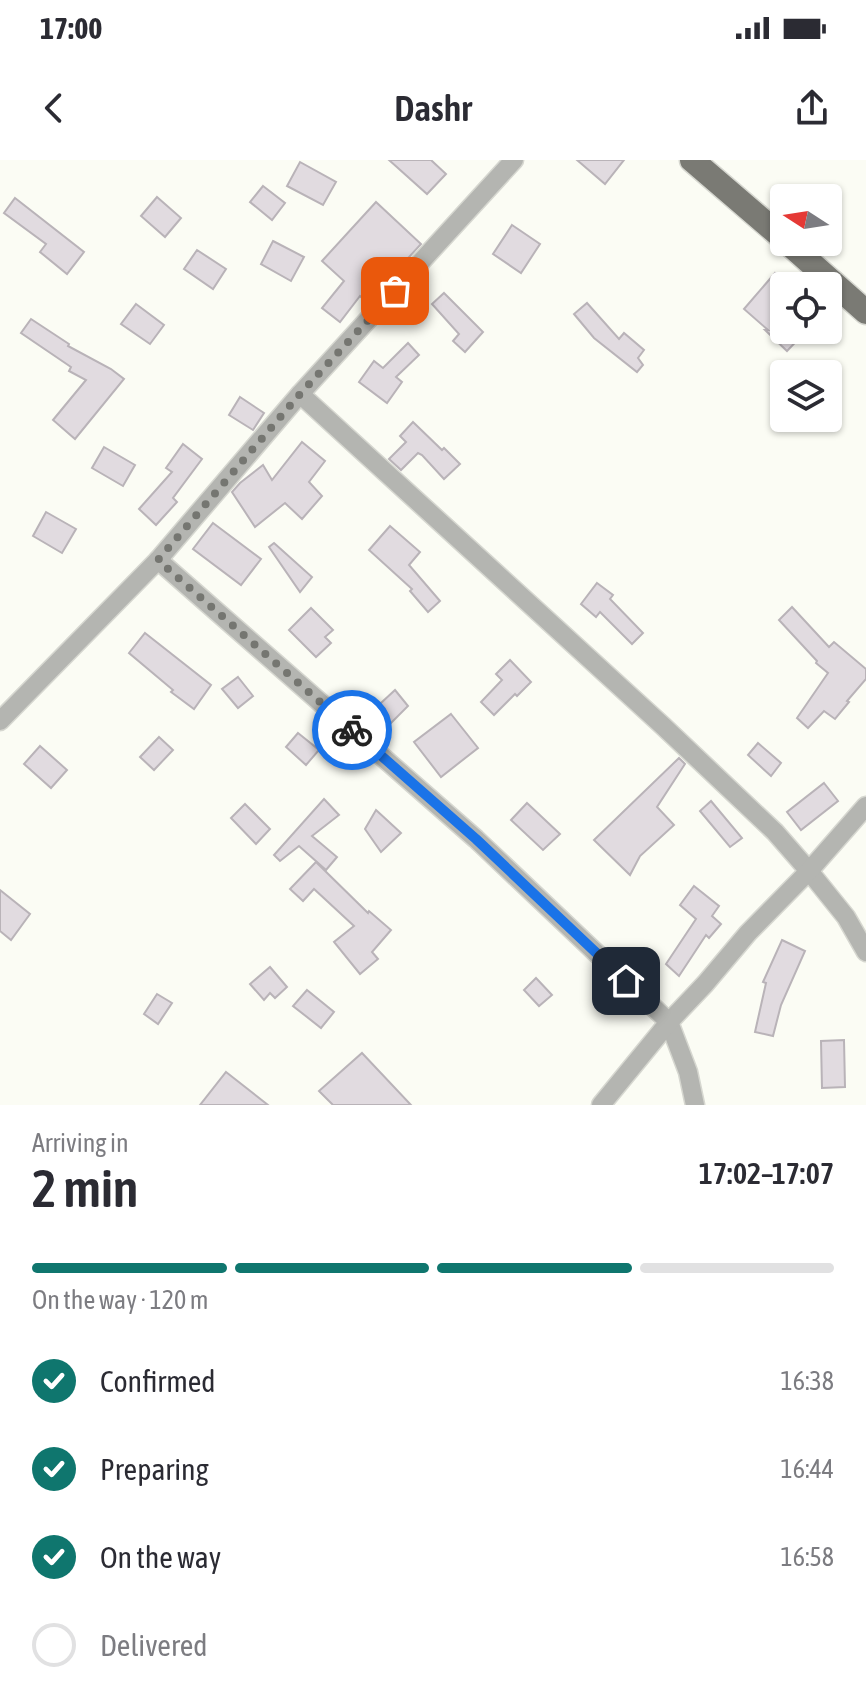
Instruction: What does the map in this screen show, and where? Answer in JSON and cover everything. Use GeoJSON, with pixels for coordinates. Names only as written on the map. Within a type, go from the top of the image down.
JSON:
{"type":"FeatureCollection","features":[{"type":"Feature","properties":{"kind":"main road"},"geometry":{"type":"LineString","coordinates":[[692,160],[770,226]]}},
{"type":"Feature","properties":{"kind":"main road"},"geometry":{"type":"LineString","coordinates":[[804,256],[866,312]]}},
{"type":"Feature","properties":{"kind":"street"},"geometry":{"type":"LineString","coordinates":[[0,721],[158,560],[300,394],[514,160]]}},
{"type":"Feature","properties":{"kind":"street"},"geometry":{"type":"LineString","coordinates":[[300,394],[775,832],[846,917],[866,952]]}},
{"type":"Feature","properties":{"kind":"street"},"geometry":{"type":"LineString","coordinates":[[158,560],[476,839],[669,1022],[688,1072],[695,1105]]}},
{"type":"Feature","properties":{"kind":"street"},"geometry":{"type":"LineString","coordinates":[[601,1105],[669,1022],[866,806]]}},
{"type":"Feature","properties":{"kind":"building"},"geometry":{"type":"Polygon","coordinates":[[[389,160],[431,160],[446,174],[427,194],[389,160]]]}},
{"type":"Feature","properties":{"kind":"building"},"geometry":{"type":"Polygon","coordinates":[[[577,160],[624,160],[605,184],[577,160]]]}},
{"type":"Feature","properties":{"kind":"building"},"geometry":{"type":"Polygon","coordinates":[[[300,162],[336,182],[323,205],[287,186],[300,162]]]}},
{"type":"Feature","properties":{"kind":"building"},"geometry":{"type":"Polygon","coordinates":[[[263,186],[285,203],[272,220],[250,202],[263,186]]]}},
{"type":"Feature","properties":{"kind":"building"},"geometry":{"type":"Polygon","coordinates":[[[157,197],[181,218],[165,237],[141,216],[157,197]]]}},
{"type":"Feature","properties":{"kind":"building"},"geometry":{"type":"Polygon","coordinates":[[[15,198],[84,252],[67,274],[40,252],[46,244],[4,213],[15,198]]]}},
{"type":"Feature","properties":{"kind":"building"},"geometry":{"type":"Polygon","coordinates":[[[376,202],[421,244],[367,303],[360,296],[340,322],[322,308],[344,281],[322,261],[376,202]]]}},
{"type":"Feature","properties":{"kind":"building"},"geometry":{"type":"Polygon","coordinates":[[[512,225],[540,244],[521,273],[493,254],[512,225]]]}},
{"type":"Feature","properties":{"kind":"building"},"geometry":{"type":"Polygon","coordinates":[[[273,241],[304,257],[291,281],[261,264],[273,241]]]}},
{"type":"Feature","properties":{"kind":"building"},"geometry":{"type":"Polygon","coordinates":[[[197,250],[226,269],[213,289],[184,269],[197,250]]]}},
{"type":"Feature","properties":{"kind":"building"},"geometry":{"type":"Polygon","coordinates":[[[770,279],[770,335],[744,309],[770,279]]]}},
{"type":"Feature","properties":{"kind":"building"},"geometry":{"type":"Polygon","coordinates":[[[444,293],[483,332],[465,352],[453,341],[459,334],[432,304],[444,293]]]}},
{"type":"Feature","properties":{"kind":"building"},"geometry":{"type":"Polygon","coordinates":[[[587,303],[619,339],[624,333],[644,350],[638,358],[643,365],[637,372],[594,338],[574,314],[587,303]]]}},
{"type":"Feature","properties":{"kind":"building"},"geometry":{"type":"Polygon","coordinates":[[[136,304],[164,325],[150,344],[121,324],[136,304]]]}},
{"type":"Feature","properties":{"kind":"building"},"geometry":{"type":"Polygon","coordinates":[[[31,319],[68,346],[124,379],[75,439],[53,420],[86,380],[69,371],[71,367],[21,333],[31,319]]]}},
{"type":"Feature","properties":{"kind":"building"},"geometry":{"type":"Polygon","coordinates":[[[408,343],[419,355],[396,377],[402,382],[387,403],[359,382],[374,361],[383,368],[408,343]]]}},
{"type":"Feature","properties":{"kind":"building"},"geometry":{"type":"Polygon","coordinates":[[[780,344],[794,344],[787,351],[780,344]]]}},
{"type":"Feature","properties":{"kind":"building"},"geometry":{"type":"Polygon","coordinates":[[[240,397],[264,413],[253,430],[229,415],[240,397]]]}},
{"type":"Feature","properties":{"kind":"building"},"geometry":{"type":"Polygon","coordinates":[[[413,422],[460,464],[444,479],[418,453],[401,470],[389,459],[406,442],[400,436],[413,422]]]}},
{"type":"Feature","properties":{"kind":"building"},"geometry":{"type":"Polygon","coordinates":[[[302,442],[325,461],[309,482],[322,496],[302,519],[285,503],[255,527],[232,492],[263,465],[272,480],[302,442]]]}},
{"type":"Feature","properties":{"kind":"building"},"geometry":{"type":"Polygon","coordinates":[[[183,444],[202,459],[173,498],[177,502],[156,525],[139,509],[172,472],[166,468],[183,444]]]}},
{"type":"Feature","properties":{"kind":"building"},"geometry":{"type":"Polygon","coordinates":[[[104,447],[135,465],[123,486],[92,468],[104,447]]]}},
{"type":"Feature","properties":{"kind":"building"},"geometry":{"type":"Polygon","coordinates":[[[46,512],[76,529],[62,553],[33,536],[46,512]]]}},
{"type":"Feature","properties":{"kind":"building"},"geometry":{"type":"Polygon","coordinates":[[[213,523],[261,559],[241,585],[193,549],[213,523]]]}},
{"type":"Feature","properties":{"kind":"building"},"geometry":{"type":"Polygon","coordinates":[[[390,526],[420,552],[409,565],[440,601],[428,612],[410,591],[412,589],[369,550],[390,526]]]}},
{"type":"Feature","properties":{"kind":"building"},"geometry":{"type":"Polygon","coordinates":[[[274,543],[312,577],[300,592],[269,547],[274,543]]]}},
{"type":"Feature","properties":{"kind":"building"},"geometry":{"type":"Polygon","coordinates":[[[597,583],[613,595],[610,599],[643,633],[632,644],[600,612],[596,617],[581,604],[597,583]]]}},
{"type":"Feature","properties":{"kind":"building"},"geometry":{"type":"Polygon","coordinates":[[[792,607],[829,647],[834,642],[866,669],[866,679],[835,719],[824,711],[808,728],[797,718],[828,673],[779,620],[792,607]]]}},
{"type":"Feature","properties":{"kind":"building"},"geometry":{"type":"Polygon","coordinates":[[[311,608],[333,630],[325,637],[331,643],[316,657],[289,630],[311,608]]]}},
{"type":"Feature","properties":{"kind":"building"},"geometry":{"type":"Polygon","coordinates":[[[145,633],[211,685],[194,709],[129,653],[145,633]]]}},
{"type":"Feature","properties":{"kind":"building"},"geometry":{"type":"Polygon","coordinates":[[[510,660],[531,682],[494,715],[481,702],[502,680],[496,674],[510,660]]]}},
{"type":"Feature","properties":{"kind":"building"},"geometry":{"type":"Polygon","coordinates":[[[238,677],[253,696],[238,708],[222,689],[238,677]]]}},
{"type":"Feature","properties":{"kind":"building"},"geometry":{"type":"Polygon","coordinates":[[[395,690],[408,706],[387,727],[382,727],[367,716],[395,690]]]}},
{"type":"Feature","properties":{"kind":"building"},"geometry":{"type":"Polygon","coordinates":[[[451,714],[478,748],[441,777],[414,742],[451,714]]]}},
{"type":"Feature","properties":{"kind":"building"},"geometry":{"type":"Polygon","coordinates":[[[298,733],[319,750],[306,765],[286,747],[298,733]]]}},
{"type":"Feature","properties":{"kind":"building"},"geometry":{"type":"Polygon","coordinates":[[[159,737],[173,750],[154,770],[140,757],[159,737]]]}},
{"type":"Feature","properties":{"kind":"building"},"geometry":{"type":"Polygon","coordinates":[[[758,743],[781,763],[771,776],[748,755],[758,743]]]}},
{"type":"Feature","properties":{"kind":"building"},"geometry":{"type":"Polygon","coordinates":[[[40,746],[67,770],[51,788],[24,764],[40,746]]]}},
{"type":"Feature","properties":{"kind":"building"},"geometry":{"type":"Polygon","coordinates":[[[679,758],[685,764],[657,807],[674,825],[640,856],[630,875],[594,840],[679,758]]]}},
{"type":"Feature","properties":{"kind":"building"},"geometry":{"type":"Polygon","coordinates":[[[824,783],[838,801],[801,830],[787,812],[824,783]]]}},
{"type":"Feature","properties":{"kind":"building"},"geometry":{"type":"Polygon","coordinates":[[[324,799],[339,815],[312,836],[337,857],[326,870],[299,846],[280,861],[274,855],[324,799]]]}},
{"type":"Feature","properties":{"kind":"building"},"geometry":{"type":"Polygon","coordinates":[[[711,801],[742,838],[730,847],[700,811],[711,801]]]}},
{"type":"Feature","properties":{"kind":"building"},"geometry":{"type":"Polygon","coordinates":[[[527,803],[560,834],[543,850],[511,820],[527,803]]]}},
{"type":"Feature","properties":{"kind":"building"},"geometry":{"type":"Polygon","coordinates":[[[245,804],[270,829],[256,844],[231,818],[245,804]]]}},
{"type":"Feature","properties":{"kind":"building"},"geometry":{"type":"Polygon","coordinates":[[[376,810],[401,833],[381,852],[365,829],[376,810]]]}},
{"type":"Feature","properties":{"kind":"building"},"geometry":{"type":"Polygon","coordinates":[[[316,862],[368,913],[391,930],[372,952],[378,959],[360,974],[334,942],[354,926],[314,889],[303,901],[290,889],[316,862]]]}},
{"type":"Feature","properties":{"kind":"building"},"geometry":{"type":"Polygon","coordinates":[[[694,886],[719,906],[712,916],[721,924],[709,938],[706,935],[679,976],[666,964],[696,919],[680,905],[694,886]]]}},
{"type":"Feature","properties":{"kind":"building"},"geometry":{"type":"Polygon","coordinates":[[[0,890],[30,914],[11,940],[0,931],[0,890]]]}},
{"type":"Feature","properties":{"kind":"building"},"geometry":{"type":"Polygon","coordinates":[[[782,940],[805,951],[781,1005],[773,1036],[755,1032],[766,983],[763,982],[782,940]]]}},
{"type":"Feature","properties":{"kind":"building"},"geometry":{"type":"Polygon","coordinates":[[[270,967],[287,987],[275,998],[270,993],[264,1000],[250,984],[270,967]]]}},
{"type":"Feature","properties":{"kind":"building"},"geometry":{"type":"Polygon","coordinates":[[[536,978],[552,995],[539,1006],[524,990],[536,978]]]}},
{"type":"Feature","properties":{"kind":"building"},"geometry":{"type":"Polygon","coordinates":[[[307,990],[334,1012],[321,1028],[293,1006],[307,990]]]}},
{"type":"Feature","properties":{"kind":"building"},"geometry":{"type":"Polygon","coordinates":[[[157,994],[172,1003],[158,1024],[144,1014],[157,994]]]}},
{"type":"Feature","properties":{"kind":"building"},"geometry":{"type":"Polygon","coordinates":[[[844,1040],[845,1087],[822,1088],[821,1041],[844,1040]]]}},
{"type":"Feature","properties":{"kind":"building"},"geometry":{"type":"Polygon","coordinates":[[[362,1053],[411,1105],[333,1105],[319,1091],[362,1053]]]}},
{"type":"Feature","properties":{"kind":"building"},"geometry":{"type":"Polygon","coordinates":[[[226,1072],[268,1105],[200,1105],[226,1072]]]}},
{"type":"Feature","properties":{"kind":"way so far"},"geometry":{"type":"LineString","coordinates":[[352,730],[158,560],[300,394],[395,291]]}},
{"type":"Feature","properties":{"kind":"route"},"geometry":{"type":"LineString","coordinates":[[352,730],[476,839],[626,981]]}}]}
